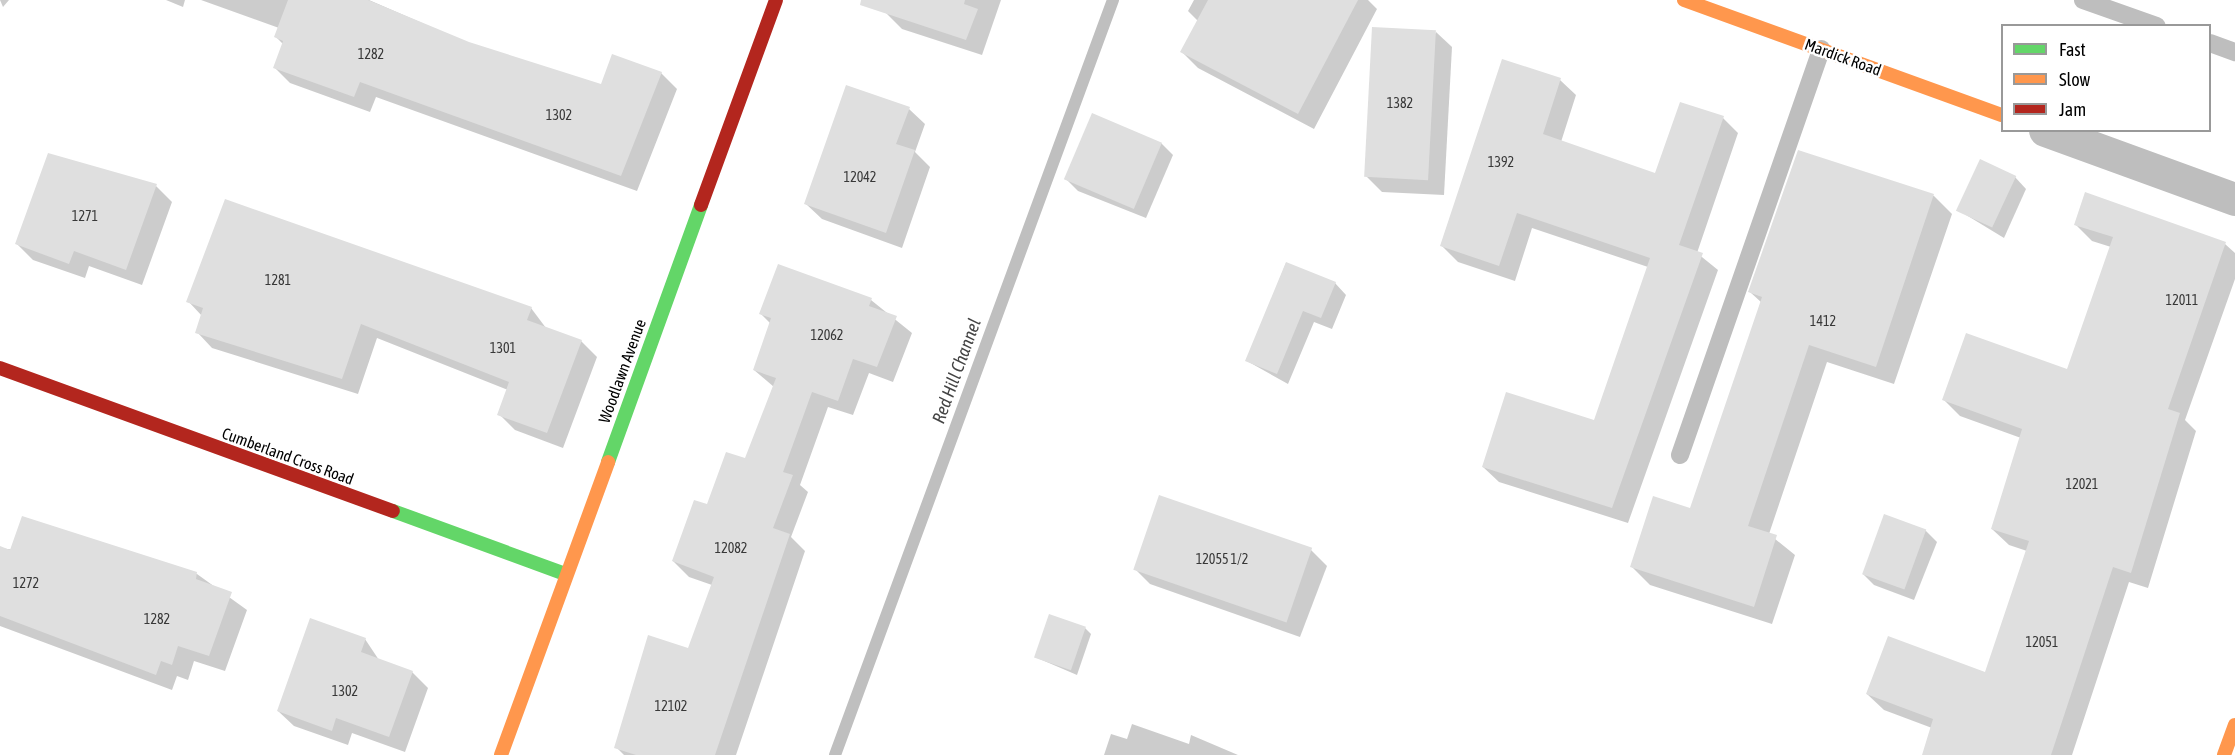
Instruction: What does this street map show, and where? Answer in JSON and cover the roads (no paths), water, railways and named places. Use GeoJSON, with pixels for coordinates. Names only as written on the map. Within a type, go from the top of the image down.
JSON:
{"type":"FeatureCollection","features":[{"type":"Feature","properties":{"kind":"street","name":"Woodlawn Avenue"},"geometry":{"type":"LineString","coordinates":[[501,755],[565,574],[776,0]]}},
{"type":"Feature","properties":{"kind":"street","name":"Mardick Road"},"geometry":{"type":"LineString","coordinates":[[1684,0],[2001,115]]}},
{"type":"Feature","properties":{"kind":"street"},"geometry":{"type":"LineString","coordinates":[[2051,132],[2235,199]]}},
{"type":"Feature","properties":{"kind":"street","name":"Cumberland Cross Road"},"geometry":{"type":"LineString","coordinates":[[0,368],[565,574]]}},
{"type":"Feature","properties":{"kind":"street"},"geometry":{"type":"LineString","coordinates":[[2224,755],[2235,725]]}},
{"type":"Feature","properties":{"kind":"lane"},"geometry":{"type":"LineString","coordinates":[[2083,0],[2151,24]]}},
{"type":"Feature","properties":{"kind":"lane"},"geometry":{"type":"LineString","coordinates":[[2211,44],[2235,52]]}},
{"type":"Feature","properties":{"kind":"lane"},"geometry":{"type":"LineString","coordinates":[[1680,455],[1821,50]]}},
{"type":"Feature","properties":{"kind":"waterway","name":"Red Hill Channel"},"geometry":{"type":"LineString","coordinates":[[835,755],[1113,0]]}}]}
